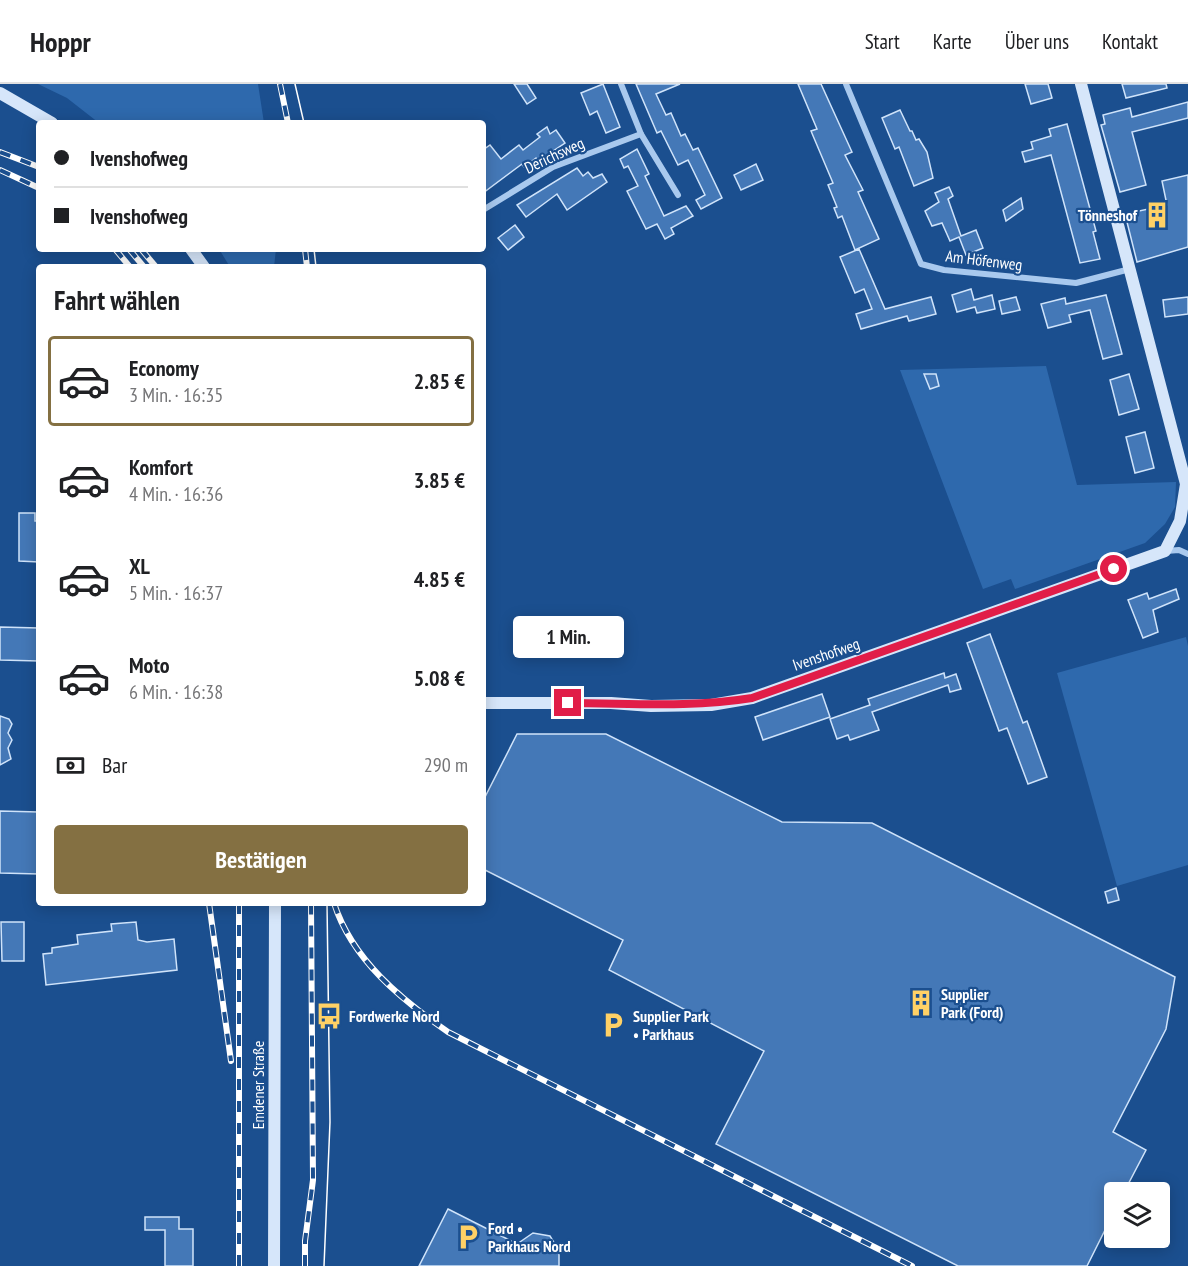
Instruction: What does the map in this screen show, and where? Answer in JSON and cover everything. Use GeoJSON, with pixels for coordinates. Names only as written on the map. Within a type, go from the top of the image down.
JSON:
{"type":"FeatureCollection","features":[{"type":"Feature","properties":{"kind":"street"},"geometry":{"type":"LineString","coordinates":[[621,84],[641,134],[678,195]]}},
{"type":"Feature","properties":{"kind":"street","name":"Am Höfenweg"},"geometry":{"type":"LineString","coordinates":[[846,84],[921,264],[944,270],[1076,283],[1130,269]]}},
{"type":"Feature","properties":{"kind":"street"},"geometry":{"type":"LineString","coordinates":[[1081,84],[1186,484],[1180,521],[1165,551],[1188,554]]}},
{"type":"Feature","properties":{"kind":"street"},"geometry":{"type":"LineString","coordinates":[[0,93],[47,120]]}},
{"type":"Feature","properties":{"kind":"street"},"geometry":{"type":"LineString","coordinates":[[0,100],[30,109]]}},
{"type":"Feature","properties":{"kind":"street","name":"Derichsweg"},"geometry":{"type":"LineString","coordinates":[[486,208],[553,167],[641,134]]}},
{"type":"Feature","properties":{"kind":"street","name":"Ivenshofweg"},"geometry":{"type":"LineString","coordinates":[[486,703],[611,703],[661,706],[711,705],[752,698],[1165,551]]}},
{"type":"Feature","properties":{"kind":"street","name":"Emdener Straße"},"geometry":{"type":"LineString","coordinates":[[274,1266],[275,906]]}},
{"type":"Feature","properties":{"kind":"shaded area"},"geometry":{"type":"Polygon","coordinates":[[[38,84],[258,84],[264,120],[95,120],[67,98],[38,84]]]}},
{"type":"Feature","properties":{"kind":"shaded area"},"geometry":{"type":"Polygon","coordinates":[[[221,252],[276,252],[274,264],[228,264],[221,252]]]}},
{"type":"Feature","properties":{"kind":"shaded area"},"geometry":{"type":"Polygon","coordinates":[[[1046,366],[1077,485],[1176,482],[1175,507],[1165,524],[1145,543],[1015,589],[1011,579],[983,589],[900,370],[1046,366]]]}},
{"type":"Feature","properties":{"kind":"shaded area"},"geometry":{"type":"Polygon","coordinates":[[[1186,637],[1188,646],[1188,865],[1117,886],[1057,673],[1186,637]]]}},
{"type":"Feature","properties":{"kind":"building"},"geometry":{"type":"Polygon","coordinates":[[[514,84],[527,84],[536,98],[527,104],[514,84]]]}},
{"type":"Feature","properties":{"kind":"building"},"geometry":{"type":"Polygon","coordinates":[[[603,84],[620,127],[606,133],[597,111],[590,115],[581,93],[603,84]]]}},
{"type":"Feature","properties":{"kind":"building"},"geometry":{"type":"Polygon","coordinates":[[[636,84],[680,84],[656,94],[666,115],[671,113],[681,136],[685,134],[693,150],[698,148],[722,198],[701,209],[696,200],[705,195],[688,160],[678,165],[661,131],[657,133],[636,84]]]}},
{"type":"Feature","properties":{"kind":"building"},"geometry":{"type":"Polygon","coordinates":[[[798,84],[821,84],[852,152],[845,155],[863,190],[858,192],[879,239],[855,250],[842,216],[838,218],[834,208],[837,207],[828,185],[833,183],[811,131],[817,129],[798,84]]]}},
{"type":"Feature","properties":{"kind":"building"},"geometry":{"type":"Polygon","coordinates":[[[1025,84],[1048,84],[1052,98],[1031,104],[1025,84]]]}},
{"type":"Feature","properties":{"kind":"building"},"geometry":{"type":"Polygon","coordinates":[[[1122,84],[1166,84],[1167,88],[1126,98],[1122,84]]]}},
{"type":"Feature","properties":{"kind":"building"},"geometry":{"type":"Polygon","coordinates":[[[1188,102],[1188,118],[1132,132],[1146,185],[1120,192],[1101,125],[1105,124],[1103,115],[1130,108],[1132,117],[1188,102]]]}},
{"type":"Feature","properties":{"kind":"building"},"geometry":{"type":"Polygon","coordinates":[[[900,110],[910,131],[916,140],[919,139],[927,152],[933,178],[914,186],[899,147],[895,149],[882,118],[900,110]]]}},
{"type":"Feature","properties":{"kind":"building"},"geometry":{"type":"Polygon","coordinates":[[[1067,124],[1096,231],[1093,232],[1100,259],[1080,263],[1051,155],[1025,162],[1022,152],[1033,149],[1031,142],[1051,136],[1049,129],[1067,124]]]}},
{"type":"Feature","properties":{"kind":"building"},"geometry":{"type":"Polygon","coordinates":[[[547,127],[550,134],[556,130],[565,143],[538,161],[536,158],[524,167],[522,164],[486,191],[486,148],[490,145],[501,159],[519,145],[523,150],[540,137],[537,134],[547,127]]]}},
{"type":"Feature","properties":{"kind":"building"},"geometry":{"type":"Polygon","coordinates":[[[637,149],[649,174],[645,176],[664,216],[686,206],[693,216],[671,228],[674,234],[665,239],[657,224],[646,229],[627,191],[638,186],[628,166],[624,168],[620,159],[637,149]]]}},
{"type":"Feature","properties":{"kind":"building"},"geometry":{"type":"Polygon","coordinates":[[[756,164],[763,180],[741,190],[734,175],[756,164]]]}},
{"type":"Feature","properties":{"kind":"building"},"geometry":{"type":"Polygon","coordinates":[[[577,168],[583,176],[588,172],[593,178],[602,174],[607,182],[567,210],[557,194],[526,217],[517,205],[577,168]]]}},
{"type":"Feature","properties":{"kind":"building"},"geometry":{"type":"Polygon","coordinates":[[[1188,175],[1188,247],[1137,262],[1125,214],[1167,205],[1162,181],[1188,175]]]}},
{"type":"Feature","properties":{"kind":"building"},"geometry":{"type":"Polygon","coordinates":[[[949,187],[953,196],[948,199],[961,236],[976,230],[983,248],[966,255],[959,237],[950,241],[942,223],[932,226],[925,211],[939,202],[935,193],[949,187]]]}},
{"type":"Feature","properties":{"kind":"building"},"geometry":{"type":"Polygon","coordinates":[[[1021,198],[1023,209],[1006,221],[1003,210],[1021,198]]]}},
{"type":"Feature","properties":{"kind":"building"},"geometry":{"type":"Polygon","coordinates":[[[515,225],[524,237],[508,250],[498,238],[515,225]]]}},
{"type":"Feature","properties":{"kind":"building"},"geometry":{"type":"Polygon","coordinates":[[[859,249],[885,309],[931,297],[936,314],[909,321],[907,316],[861,329],[856,314],[872,309],[864,289],[855,293],[840,257],[859,249]]]}},
{"type":"Feature","properties":{"kind":"building"},"geometry":{"type":"Polygon","coordinates":[[[971,289],[974,300],[992,295],[995,309],[977,313],[975,307],[957,312],[952,295],[971,289]]]}},
{"type":"Feature","properties":{"kind":"building"},"geometry":{"type":"Polygon","coordinates":[[[1106,295],[1122,354],[1103,359],[1090,310],[1069,315],[1071,322],[1048,328],[1041,304],[1065,298],[1066,304],[1106,295]]]}},
{"type":"Feature","properties":{"kind":"building"},"geometry":{"type":"Polygon","coordinates":[[[1016,297],[1020,310],[1002,314],[999,301],[1016,297]]]}},
{"type":"Feature","properties":{"kind":"building"},"geometry":{"type":"Polygon","coordinates":[[[1188,297],[1188,314],[1165,317],[1163,300],[1188,297]]]}},
{"type":"Feature","properties":{"kind":"building"},"geometry":{"type":"Polygon","coordinates":[[[924,374],[936,374],[939,386],[930,389],[924,374]]]}},
{"type":"Feature","properties":{"kind":"building"},"geometry":{"type":"Polygon","coordinates":[[[1129,374],[1139,409],[1119,415],[1110,380],[1129,374]]]}},
{"type":"Feature","properties":{"kind":"building"},"geometry":{"type":"Polygon","coordinates":[[[1145,432],[1154,468],[1135,473],[1126,437],[1145,432]]]}},
{"type":"Feature","properties":{"kind":"building"},"geometry":{"type":"Polygon","coordinates":[[[19,513],[35,513],[36,562],[19,561],[19,513]]]}},
{"type":"Feature","properties":{"kind":"building"},"geometry":{"type":"Polygon","coordinates":[[[1176,589],[1179,599],[1153,610],[1158,632],[1143,638],[1128,600],[1147,593],[1149,599],[1176,589]]]}},
{"type":"Feature","properties":{"kind":"building"},"geometry":{"type":"Polygon","coordinates":[[[0,627],[36,628],[36,661],[0,660],[0,627]]]}},
{"type":"Feature","properties":{"kind":"building"},"geometry":{"type":"Polygon","coordinates":[[[586,633],[605,633],[605,648],[586,648],[586,633]]]}},
{"type":"Feature","properties":{"kind":"building"},"geometry":{"type":"Polygon","coordinates":[[[990,634],[1023,723],[1027,721],[1047,777],[1028,784],[1007,728],[999,731],[967,643],[990,634]]]}},
{"type":"Feature","properties":{"kind":"building"},"geometry":{"type":"Polygon","coordinates":[[[944,673],[945,678],[956,674],[961,689],[950,692],[948,685],[872,712],[879,730],[850,740],[848,735],[837,739],[830,719],[870,705],[868,699],[944,673]]]}},
{"type":"Feature","properties":{"kind":"building"},"geometry":{"type":"Polygon","coordinates":[[[822,694],[830,717],[763,740],[755,717],[822,694]]]}},
{"type":"Feature","properties":{"kind":"building"},"geometry":{"type":"Polygon","coordinates":[[[0,716],[9,719],[12,724],[8,733],[12,740],[8,748],[11,759],[0,765],[0,716]]]}},
{"type":"Feature","properties":{"kind":"building","name":"Supplier Park (Ford)"},"geometry":{"type":"Polygon","coordinates":[[[517,734],[606,734],[782,822],[872,823],[1175,977],[1166,1029],[1113,1132],[1146,1150],[1129,1182],[1104,1182],[1104,1232],[1087,1266],[958,1266],[716,1144],[764,1051],[609,970],[623,940],[486,871],[486,795],[517,734]]]}},
{"type":"Feature","properties":{"kind":"building"},"geometry":{"type":"Polygon","coordinates":[[[0,811],[36,812],[36,874],[0,873],[0,811]]]}},
{"type":"Feature","properties":{"kind":"building"},"geometry":{"type":"Polygon","coordinates":[[[1116,888],[1119,900],[1108,903],[1105,892],[1116,888]]]}},
{"type":"Feature","properties":{"kind":"building"},"geometry":{"type":"Polygon","coordinates":[[[1,922],[24,922],[24,961],[2,961],[1,922]]]}},
{"type":"Feature","properties":{"kind":"building"},"geometry":{"type":"Polygon","coordinates":[[[136,922],[138,940],[147,942],[174,939],[177,970],[46,985],[43,954],[52,953],[52,948],[78,944],[77,935],[112,931],[111,924],[136,922]]]}},
{"type":"Feature","properties":{"kind":"building","name":"Ford • Parkhaus Nord"},"geometry":{"type":"Polygon","coordinates":[[[448,1209],[517,1244],[533,1233],[550,1236],[559,1251],[559,1266],[419,1266],[448,1209]]]}},
{"type":"Feature","properties":{"kind":"building"},"geometry":{"type":"Polygon","coordinates":[[[145,1217],[179,1217],[179,1229],[193,1229],[193,1266],[165,1266],[165,1230],[145,1230],[145,1217]]]}},
{"type":"Feature","properties":{"kind":"tram line"},"geometry":{"type":"LineString","coordinates":[[295,84],[303,120]]}},
{"type":"Feature","properties":{"kind":"tram line"},"geometry":{"type":"LineString","coordinates":[[314,252],[316,264]]}},
{"type":"Feature","properties":{"kind":"tram line"},"geometry":{"type":"LineString","coordinates":[[324,1266],[330,1122],[327,906]]}},
{"type":"Feature","properties":{"kind":"railway"},"geometry":{"type":"LineString","coordinates":[[280,84],[287,120]]}},
{"type":"Feature","properties":{"kind":"railway"},"geometry":{"type":"LineString","coordinates":[[0,152],[36,166]]}},
{"type":"Feature","properties":{"kind":"railway"},"geometry":{"type":"LineString","coordinates":[[0,170],[36,187]]}},
{"type":"Feature","properties":{"kind":"railway"},"geometry":{"type":"LineString","coordinates":[[118,252],[128,264]]}},
{"type":"Feature","properties":{"kind":"railway"},"geometry":{"type":"LineString","coordinates":[[132,252],[142,264]]}},
{"type":"Feature","properties":{"kind":"railway"},"geometry":{"type":"LineString","coordinates":[[144,252],[154,264]]}},
{"type":"Feature","properties":{"kind":"railway"},"geometry":{"type":"LineString","coordinates":[[305,252],[307,264]]}},
{"type":"Feature","properties":{"kind":"railway"},"geometry":{"type":"LineString","coordinates":[[209,906],[231,1061]]}},
{"type":"Feature","properties":{"kind":"railway"},"geometry":{"type":"LineString","coordinates":[[239,906],[239,1266]]}},
{"type":"Feature","properties":{"kind":"railway"},"geometry":{"type":"LineString","coordinates":[[305,1266],[305,1241],[313,1180],[311,906]]}},
{"type":"Feature","properties":{"kind":"railway"},"geometry":{"type":"LineString","coordinates":[[335,906],[353,943],[380,977],[448,1032],[912,1266]]}},
{"type":"Feature","properties":{"kind":"place","name":"Tönneshof"},"geometry":{"type":"Point","coordinates":[1157,215]}},
{"type":"Feature","properties":{"kind":"place","name":"Supplier Park (Ford)"},"geometry":{"type":"Point","coordinates":[921,1003]}},
{"type":"Feature","properties":{"kind":"place","name":"Fordwerke Nord"},"geometry":{"type":"Point","coordinates":[329,1016]}},
{"type":"Feature","properties":{"kind":"place","name":"Supplier Park • Parkhaus"},"geometry":{"type":"Point","coordinates":[613,1025]}},
{"type":"Feature","properties":{"kind":"place","name":"Ford • Parkhaus Nord"},"geometry":{"type":"Point","coordinates":[468,1237]}},
{"type":"Feature","properties":{"kind":"route"},"geometry":{"type":"LineString","coordinates":[[568,703],[651,706],[711,705],[752,698],[1114,569]]}}]}
